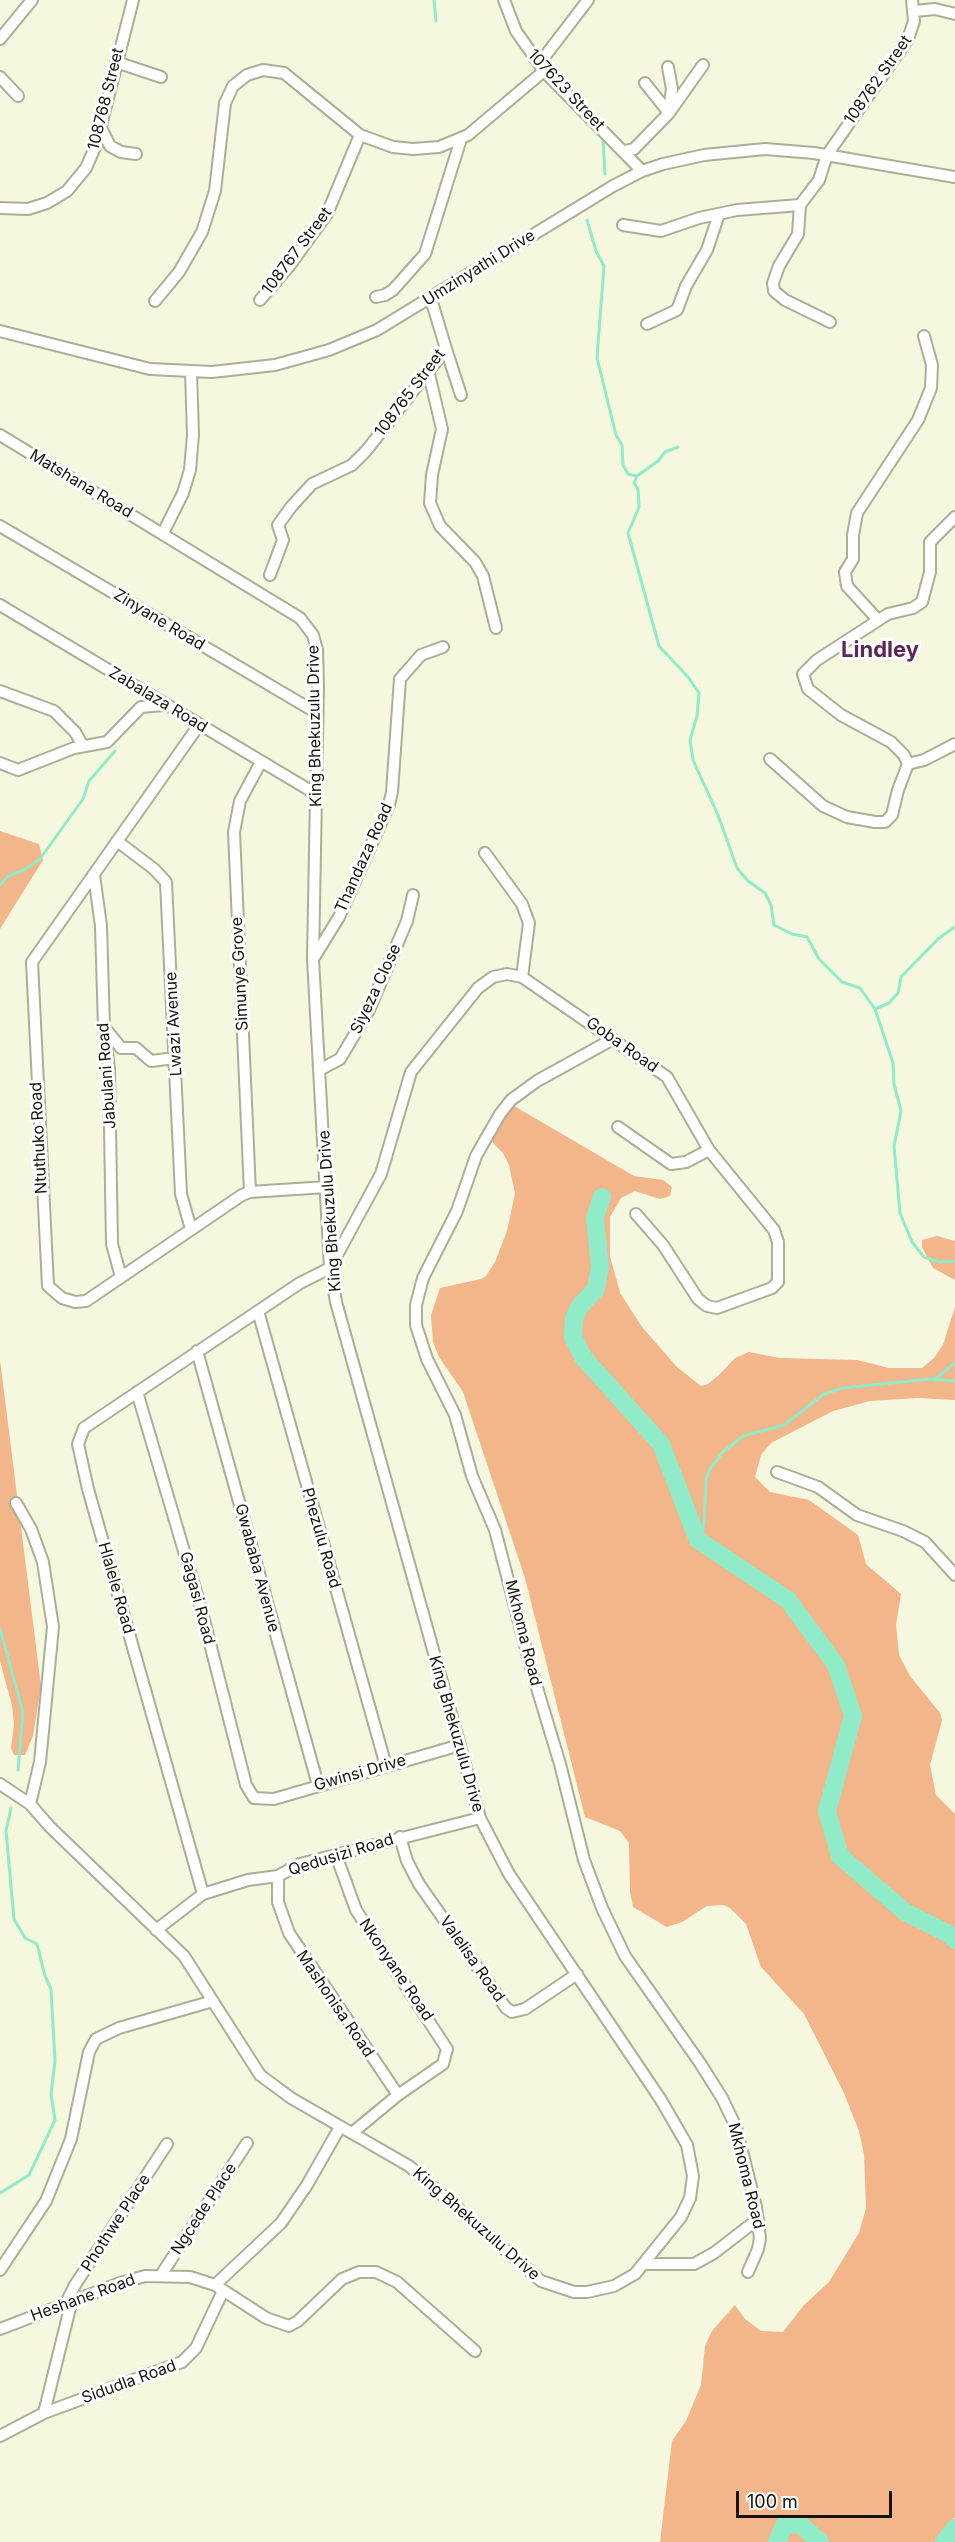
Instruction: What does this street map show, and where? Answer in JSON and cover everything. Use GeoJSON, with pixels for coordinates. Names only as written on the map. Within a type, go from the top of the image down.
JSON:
{"type":"FeatureCollection","features":[{"type":"Feature","properties":{"kind":"street"},"geometry":{"type":"LineString","coordinates":[[0,39],[32,0]]}},
{"type":"Feature","properties":{"kind":"street","name":"108768 Street"},"geometry":{"type":"LineString","coordinates":[[0,208],[34,208],[67,191],[89,163],[133,0]]}},
{"type":"Feature","properties":{"kind":"street","name":"107623 Street"},"geometry":{"type":"LineString","coordinates":[[504,0],[516,31],[542,67],[642,171]]}},
{"type":"Feature","properties":{"kind":"street"},"geometry":{"type":"LineString","coordinates":[[155,301],[179,272],[204,225],[215,191],[225,103],[230,90],[241,78],[263,70],[284,73],[360,135],[388,146],[408,149],[439,147],[460,139],[488,121],[542,67],[588,0]]}},
{"type":"Feature","properties":{"kind":"street"},"geometry":{"type":"LineString","coordinates":[[914,6],[938,4],[955,14]]}},
{"type":"Feature","properties":{"kind":"street","name":"108762 Street"},"geometry":{"type":"LineString","coordinates":[[800,205],[819,180],[827,155],[908,39],[912,30],[914,6]]}},
{"type":"Feature","properties":{"kind":"street"},"geometry":{"type":"LineString","coordinates":[[116,62],[161,76]]}},
{"type":"Feature","properties":{"kind":"street"},"geometry":{"type":"LineString","coordinates":[[625,151],[634,149],[669,113],[703,66]]}},
{"type":"Feature","properties":{"kind":"street"},"geometry":{"type":"LineString","coordinates":[[668,67],[672,89],[669,113]]}},
{"type":"Feature","properties":{"kind":"street"},"geometry":{"type":"LineString","coordinates":[[0,77],[18,96]]}},
{"type":"Feature","properties":{"kind":"street"},"geometry":{"type":"LineString","coordinates":[[645,83],[669,113]]}},
{"type":"Feature","properties":{"kind":"street"},"geometry":{"type":"LineString","coordinates":[[100,126],[110,146],[122,152],[136,154]]}},
{"type":"Feature","properties":{"kind":"street","name":"108767 Street"},"geometry":{"type":"LineString","coordinates":[[260,300],[290,265],[327,214],[360,135]]}},
{"type":"Feature","properties":{"kind":"street"},"geometry":{"type":"LineString","coordinates":[[376,297],[393,290],[425,254],[460,139]]}},
{"type":"Feature","properties":{"kind":"street","name":"Umzinyathi Drive"},"geometry":{"type":"LineString","coordinates":[[0,331],[130,365],[191,372],[254,368],[314,355],[378,330],[613,186],[642,171],[704,155],[753,150],[794,150],[955,177]]}},
{"type":"Feature","properties":{"kind":"street"},"geometry":{"type":"LineString","coordinates":[[623,225],[661,231],[719,214],[800,205],[798,234],[779,266],[773,289],[785,300],[830,322]]}},
{"type":"Feature","properties":{"kind":"street"},"geometry":{"type":"LineString","coordinates":[[647,324],[677,310],[686,286],[707,250],[719,214]]}},
{"type":"Feature","properties":{"kind":"street","name":"108765 Street"},"geometry":{"type":"LineString","coordinates":[[270,574],[283,540],[278,525],[291,507],[312,484],[352,465],[366,451],[446,349],[431,299]]}},
{"type":"Feature","properties":{"kind":"street"},"geometry":{"type":"LineString","coordinates":[[879,620],[847,586],[845,572],[853,559],[853,535],[857,513],[918,420],[931,388],[932,365],[924,336]]}},
{"type":"Feature","properties":{"kind":"street"},"geometry":{"type":"LineString","coordinates":[[446,349],[461,395]]}},
{"type":"Feature","properties":{"kind":"street"},"geometry":{"type":"LineString","coordinates":[[428,370],[442,429],[432,475],[430,502],[440,526],[475,562],[483,576],[496,628]]}},
{"type":"Feature","properties":{"kind":"street"},"geometry":{"type":"LineString","coordinates":[[163,533],[183,493],[190,470],[193,435],[191,372]]}},
{"type":"Feature","properties":{"kind":"street","name":"Matshana Road"},"geometry":{"type":"LineString","coordinates":[[0,435],[163,533]]}},
{"type":"Feature","properties":{"kind":"street"},"geometry":{"type":"LineString","coordinates":[[770,759],[822,806],[847,817],[875,822],[885,822],[892,815],[908,764],[904,755],[891,742],[841,715],[805,684],[805,670],[888,614],[904,611],[922,602],[930,572],[930,542],[955,517]]}},
{"type":"Feature","properties":{"kind":"street","name":"Zinyane Road"},"geometry":{"type":"LineString","coordinates":[[0,526],[317,713]]}},
{"type":"Feature","properties":{"kind":"street","name":"King Bhekuzulu Drive"},"geometry":{"type":"LineString","coordinates":[[0,1784],[30,1804],[184,1956],[260,2075],[291,2098],[409,2166],[529,2272],[550,2286],[574,2292],[601,2290],[627,2280],[644,2264],[686,2208],[693,2176],[691,2155],[662,2100],[509,1874],[480,1818],[348,1346],[330,1268],[321,1070],[313,959],[317,713],[317,650],[314,635],[306,624],[163,533]]}},
{"type":"Feature","properties":{"kind":"street","name":"Zabalaza Road"},"geometry":{"type":"LineString","coordinates":[[0,605],[316,794]]}},
{"type":"Feature","properties":{"kind":"street","name":"Thandaza Road"},"geometry":{"type":"LineString","coordinates":[[313,959],[339,917],[389,805],[392,792],[400,679],[421,655],[442,646]]}},
{"type":"Feature","properties":{"kind":"street"},"geometry":{"type":"LineString","coordinates":[[0,691],[54,711],[75,732],[82,746]]}},
{"type":"Feature","properties":{"kind":"street"},"geometry":{"type":"LineString","coordinates":[[0,763],[18,770],[82,746],[107,742],[141,707],[166,705]]}},
{"type":"Feature","properties":{"kind":"street","name":"Ntuthuko Road"},"geometry":{"type":"LineString","coordinates":[[199,725],[41,947],[31,967],[46,1282],[54,1293],[82,1302],[250,1192],[327,1187]]}},
{"type":"Feature","properties":{"kind":"street"},"geometry":{"type":"LineString","coordinates":[[908,764],[924,760],[955,744]]}},
{"type":"Feature","properties":{"kind":"street","name":"Simunye Grove"},"geometry":{"type":"LineString","coordinates":[[250,1192],[234,832],[240,801],[261,762]]}},
{"type":"Feature","properties":{"kind":"street","name":"Lwazi Avenue"},"geometry":{"type":"LineString","coordinates":[[117,841],[154,869],[166,882],[181,1194],[191,1229]]}},
{"type":"Feature","properties":{"kind":"street"},"geometry":{"type":"LineString","coordinates":[[330,1268],[381,1173],[411,1072],[481,985],[501,975],[522,977],[529,923],[522,904],[485,853]]}},
{"type":"Feature","properties":{"kind":"street","name":"Jabulani Road"},"geometry":{"type":"LineString","coordinates":[[94,875],[101,926],[104,1027],[109,1070],[112,1244],[121,1277]]}},
{"type":"Feature","properties":{"kind":"street","name":"Siyeza Close"},"geometry":{"type":"LineString","coordinates":[[321,1070],[340,1059],[369,1010],[407,921],[413,895]]}},
{"type":"Feature","properties":{"kind":"street","name":"Goba Road"},"geometry":{"type":"LineString","coordinates":[[522,977],[670,1081],[709,1150],[776,1234],[779,1279],[775,1286],[717,1308],[707,1306],[698,1299],[663,1245],[636,1214]]}},
{"type":"Feature","properties":{"kind":"street"},"geometry":{"type":"LineString","coordinates":[[104,1027],[121,1048],[136,1048],[151,1061],[175,1058]]}},
{"type":"Feature","properties":{"kind":"street","name":"Mkhoma Road"},"geometry":{"type":"LineString","coordinates":[[613,1039],[537,1081],[511,1100],[500,1114],[476,1156],[457,1211],[423,1278],[416,1305],[416,1325],[427,1359],[455,1415],[473,1480],[495,1530],[584,1860],[602,1908],[630,1963],[722,2098],[736,2127],[758,2218],[760,2238],[748,2272]]}},
{"type":"Feature","properties":{"kind":"street"},"geometry":{"type":"LineString","coordinates":[[618,1127],[671,1164],[686,1162],[709,1150]]}},
{"type":"Feature","properties":{"kind":"street","name":"Hlalele Road"},"geometry":{"type":"LineString","coordinates":[[203,1894],[139,1673],[78,1444],[87,1423],[300,1282],[330,1268]]}},
{"type":"Feature","properties":{"kind":"street","name":"Phezulu Road"},"geometry":{"type":"LineString","coordinates":[[258,1311],[386,1766]]}},
{"type":"Feature","properties":{"kind":"street","name":"Gwababa Avenue"},"geometry":{"type":"LineString","coordinates":[[197,1351],[318,1785]]}},
{"type":"Feature","properties":{"kind":"street","name":"Gagasi Road"},"geometry":{"type":"LineString","coordinates":[[137,1392],[202,1612],[246,1785],[254,1798],[261,1800]]}},
{"type":"Feature","properties":{"kind":"street"},"geometry":{"type":"LineString","coordinates":[[777,1472],[818,1487],[857,1515],[903,1531],[925,1542],[955,1575]]}},
{"type":"Feature","properties":{"kind":"street"},"geometry":{"type":"LineString","coordinates":[[16,1503],[31,1529],[43,1562],[53,1620],[49,1685],[40,1762],[30,1804]]}},
{"type":"Feature","properties":{"kind":"street","name":"Gwinsi Drive"},"geometry":{"type":"LineString","coordinates":[[261,1800],[460,1745]]}},
{"type":"Feature","properties":{"kind":"street","name":"Qedusizi Road"},"geometry":{"type":"LineString","coordinates":[[203,1894],[248,1880],[278,1876],[293,1866],[480,1818]]}},
{"type":"Feature","properties":{"kind":"street","name":"Valelisa Road"},"geometry":{"type":"LineString","coordinates":[[400,1837],[407,1861],[419,1884],[506,2008],[512,2012],[525,2009],[577,1974]]}},
{"type":"Feature","properties":{"kind":"street","name":"Nkonyane Road"},"geometry":{"type":"LineString","coordinates":[[336,1855],[346,1891],[356,1910],[447,2049],[443,2064],[398,2095]]}},
{"type":"Feature","properties":{"kind":"street","name":"Mashonisa Road"},"geometry":{"type":"LineString","coordinates":[[278,1876],[278,1902],[290,1933],[398,2095]]}},
{"type":"Feature","properties":{"kind":"street"},"geometry":{"type":"LineString","coordinates":[[156,1930],[203,1894]]}},
{"type":"Feature","properties":{"kind":"street"},"geometry":{"type":"LineString","coordinates":[[0,2270],[45,2201],[71,2139],[89,2052],[96,2039],[119,2028],[213,2001]]}},
{"type":"Feature","properties":{"kind":"street"},"geometry":{"type":"LineString","coordinates":[[352,2133],[398,2095]]}},
{"type":"Feature","properties":{"kind":"street"},"geometry":{"type":"LineString","coordinates":[[219,2288],[281,2223],[297,2202],[340,2127]]}},
{"type":"Feature","properties":{"kind":"street","name":"Phothwe Place"},"geometry":{"type":"LineString","coordinates":[[44,2413],[69,2302],[168,2144]]}},
{"type":"Feature","properties":{"kind":"street","name":"Ngcede Place"},"geometry":{"type":"LineString","coordinates":[[161,2275],[247,2144]]}},
{"type":"Feature","properties":{"kind":"street"},"geometry":{"type":"LineString","coordinates":[[644,2264],[694,2264],[714,2253],[758,2218]]}},
{"type":"Feature","properties":{"kind":"street","name":"Heshane Road"},"geometry":{"type":"LineString","coordinates":[[0,2329],[135,2278],[161,2275],[200,2278],[266,2318],[288,2326],[298,2320],[342,2279],[359,2272],[376,2272],[397,2282],[475,2350]]}},
{"type":"Feature","properties":{"kind":"street","name":"Sidudla Road"},"geometry":{"type":"LineString","coordinates":[[0,2436],[44,2413],[182,2362],[196,2348],[219,2288]]}},
{"type":"Feature","properties":{"kind":"shaded area"},"geometry":{"type":"Polygon","coordinates":[[[0,831],[39,844],[43,860],[0,929],[0,831]]]}},
{"type":"Feature","properties":{"kind":"shaded area"},"geometry":{"type":"Polygon","coordinates":[[[514,1106],[634,1176],[663,1180],[672,1187],[670,1196],[660,1199],[635,1191],[621,1198],[610,1217],[610,1256],[620,1293],[642,1327],[677,1367],[701,1386],[708,1384],[735,1358],[749,1352],[779,1358],[857,1360],[889,1368],[922,1368],[934,1358],[943,1345],[955,1307],[955,1400],[917,1398],[870,1401],[833,1411],[771,1443],[761,1455],[755,1477],[770,1492],[809,1500],[858,1535],[866,1564],[901,1594],[896,1625],[899,1655],[910,1676],[940,1713],[942,1720],[930,1765],[936,1795],[955,1814],[955,2517],[949,2525],[955,2542],[660,2542],[672,2441],[686,2421],[701,2385],[705,2346],[712,2331],[735,2305],[745,2319],[761,2331],[783,2332],[804,2305],[829,2282],[859,2233],[866,2208],[864,2154],[859,2131],[844,2093],[804,2014],[761,1967],[746,1924],[730,1908],[723,1905],[707,1906],[682,1922],[667,1927],[633,1907],[630,1892],[629,1843],[620,1831],[585,1817],[525,1578],[463,1392],[439,1357],[433,1342],[431,1315],[440,1288],[486,1276],[495,1262],[507,1231],[515,1193],[509,1165],[503,1153],[493,1143],[493,1133],[501,1119],[514,1106]]]}},
{"type":"Feature","properties":{"kind":"shaded area"},"geometry":{"type":"Polygon","coordinates":[[[937,1236],[955,1241],[955,1280],[933,1268],[922,1247],[922,1240],[937,1236]]]}},
{"type":"Feature","properties":{"kind":"shaded area"},"geometry":{"type":"Polygon","coordinates":[[[0,1360],[41,1686],[33,1736],[25,1755],[14,1755],[11,1748],[14,1724],[12,1705],[0,1661],[0,1360]]]}},
{"type":"Feature","properties":{"kind":"waterway"},"geometry":{"type":"LineString","coordinates":[[434,0],[436,21]]}},
{"type":"Feature","properties":{"kind":"waterway"},"geometry":{"type":"LineString","coordinates":[[603,140],[605,174]]}},
{"type":"Feature","properties":{"kind":"waterway"},"geometry":{"type":"LineString","coordinates":[[587,220],[596,251],[604,266],[597,358],[616,435],[622,445],[623,465],[628,474],[637,476]]}},
{"type":"Feature","properties":{"kind":"waterway"},"geometry":{"type":"LineString","coordinates":[[678,447],[665,452],[658,461],[637,476],[634,483],[638,489],[639,507],[628,533],[659,646],[688,677],[699,693],[697,716],[690,740],[693,760],[718,815],[737,868],[748,881],[765,893],[771,905],[774,925],[792,934],[807,937],[819,959],[842,982],[860,988],[875,1009],[893,1063],[894,1084],[901,1111],[894,1146],[900,1213],[912,1242],[924,1257],[940,1262],[955,1261]]}},
{"type":"Feature","properties":{"kind":"waterway"},"geometry":{"type":"LineString","coordinates":[[0,885],[8,876],[24,870],[40,859],[83,799],[89,781],[115,751]]}},
{"type":"Feature","properties":{"kind":"waterway"},"geometry":{"type":"LineString","coordinates":[[875,1009],[889,1003],[898,993],[901,977],[938,939],[955,927]]}},
{"type":"Feature","properties":{"kind":"waterway"},"geometry":{"type":"LineString","coordinates":[[602,1197],[595,1217],[600,1267],[596,1289],[580,1306],[574,1318],[573,1337],[583,1357],[661,1444],[698,1540],[788,1600],[836,1665],[853,1716],[827,1811],[840,1856],[905,1912],[949,1934],[955,1940]]}},
{"type":"Feature","properties":{"kind":"waterway"},"geometry":{"type":"LineString","coordinates":[[934,1380],[955,1363]]}},
{"type":"Feature","properties":{"kind":"waterway"},"geometry":{"type":"LineString","coordinates":[[698,1540],[704,1524],[706,1480],[711,1467],[723,1452],[743,1436],[784,1425],[824,1394],[843,1388],[929,1379],[955,1381]]}},
{"type":"Feature","properties":{"kind":"waterway"},"geometry":{"type":"LineString","coordinates":[[0,1629],[23,1712],[18,1770]]}},
{"type":"Feature","properties":{"kind":"waterway"},"geometry":{"type":"LineString","coordinates":[[0,2193],[29,2175],[55,2120],[51,2094],[55,2061],[51,1989],[45,1976],[37,1944],[25,1938],[14,1919],[6,1831],[11,1808]]}},
{"type":"Feature","properties":{"kind":"waterway"},"geometry":{"type":"LineString","coordinates":[[777,2542],[785,2524],[801,2525],[820,2542]]}},
{"type":"Feature","properties":{"kind":"waterway"},"geometry":{"type":"LineString","coordinates":[[944,2542],[955,2528]]}},
{"type":"Feature","properties":{"kind":"district","name":"Lindley"},"geometry":{"type":"Point","coordinates":[880,650]}}]}
